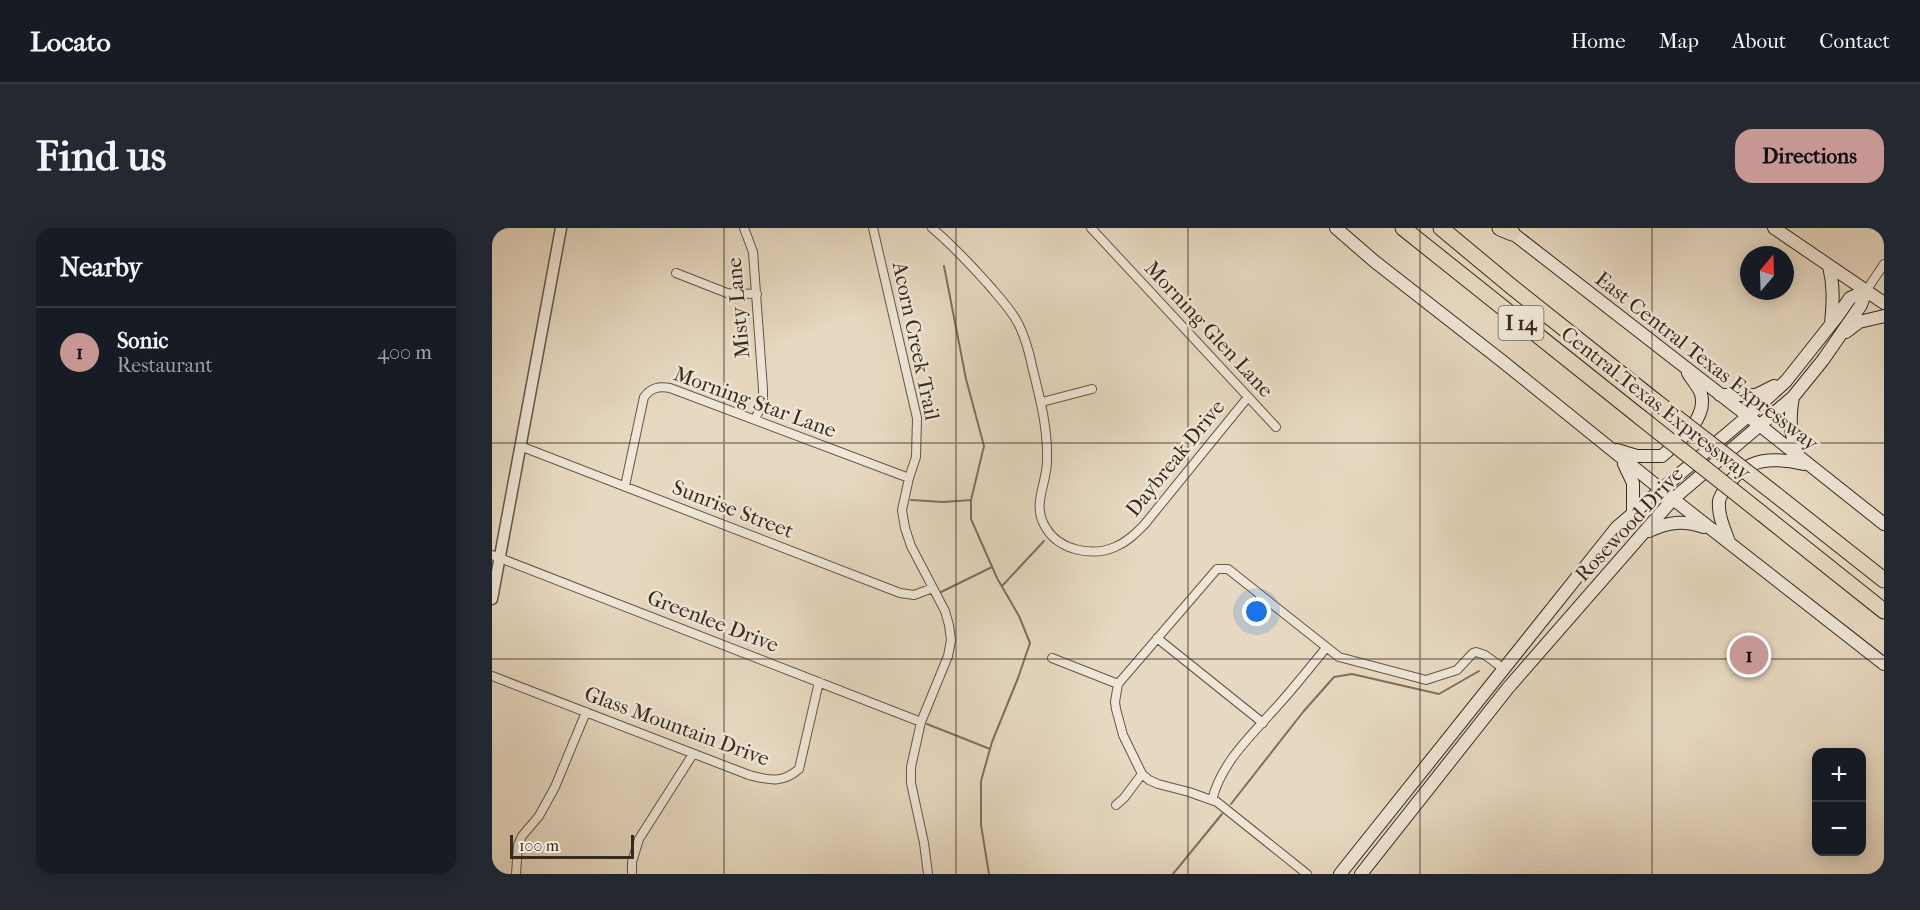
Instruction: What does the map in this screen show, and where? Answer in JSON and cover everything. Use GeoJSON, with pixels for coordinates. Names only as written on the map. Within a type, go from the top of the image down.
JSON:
{"type":"FeatureCollection","features":[{"type":"Feature","properties":{"kind":"highway","name":"Central Texas Expressway"},"geometry":{"type":"LineString","coordinates":[[1403,228],[1884,611]]}},
{"type":"Feature","properties":{"kind":"highway","name":"Central Texas Expressway"},"geometry":{"type":"LineString","coordinates":[[1440,228],[1653,400],[1883,578]]}},
{"type":"Feature","properties":{"kind":"main road"},"geometry":{"type":"LineString","coordinates":[[1336,228],[1374,261],[1661,490],[1884,664]]}},
{"type":"Feature","properties":{"kind":"main road"},"geometry":{"type":"LineString","coordinates":[[1774,228],[1884,303]]}},
{"type":"Feature","properties":{"kind":"main road","name":"East Central Texas Expressway"},"geometry":{"type":"LineString","coordinates":[[1506,230],[1684,366],[1884,524]]}},
{"type":"Feature","properties":{"kind":"main road"},"geometry":{"type":"LineString","coordinates":[[1829,266],[1833,281],[1834,301],[1831,324]]}},
{"type":"Feature","properties":{"kind":"main road","name":"Rosewood Drive"},"geometry":{"type":"LineString","coordinates":[[1340,874],[1617,527],[1786,381],[1850,298],[1866,291]]}},
{"type":"Feature","properties":{"kind":"main road","name":"Rosewood Drive"},"geometry":{"type":"LineString","coordinates":[[1361,874],[1508,688],[1673,499],[1792,397],[1840,336],[1861,305],[1866,291]]}},
{"type":"Feature","properties":{"kind":"main road"},"geometry":{"type":"LineString","coordinates":[[1840,336],[1859,322],[1884,316]]}},
{"type":"Feature","properties":{"kind":"main road"},"geometry":{"type":"LineString","coordinates":[[1614,452],[1637,456],[1662,456],[1682,439],[1701,413],[1701,394],[1684,366]]}},
{"type":"Feature","properties":{"kind":"main road"},"geometry":{"type":"LineString","coordinates":[[1720,395],[1756,395],[1786,381]]}},
{"type":"Feature","properties":{"kind":"main road"},"geometry":{"type":"LineString","coordinates":[[1792,397],[1789,423],[1798,456]]}},
{"type":"Feature","properties":{"kind":"main road"},"geometry":{"type":"LineString","coordinates":[[1614,452],[1630,472],[1634,483],[1633,514]]}},
{"type":"Feature","properties":{"kind":"main road"},"geometry":{"type":"LineString","coordinates":[[1730,544],[1720,520],[1719,498],[1736,474],[1764,460],[1783,459],[1808,465]]}},
{"type":"Feature","properties":{"kind":"main road"},"geometry":{"type":"LineString","coordinates":[[1642,534],[1662,525],[1682,521],[1711,529]]}},
{"type":"Feature","properties":{"kind":"street"},"geometry":{"type":"LineString","coordinates":[[492,599],[495,556],[520,446],[561,228]]}},
{"type":"Feature","properties":{"kind":"street","name":"Misty Lane"},"geometry":{"type":"LineString","coordinates":[[744,228],[753,252],[763,389],[763,401],[755,420]]}},
{"type":"Feature","properties":{"kind":"street","name":"Acorn Creek Trail"},"geometry":{"type":"LineString","coordinates":[[873,228],[917,418],[916,457],[902,510],[905,528],[911,546],[945,611],[951,640],[948,656],[921,722],[913,752],[911,783],[928,874]]}},
{"type":"Feature","properties":{"kind":"street","name":"Daybreak Drive"},"geometry":{"type":"LineString","coordinates":[[932,228],[968,262],[1008,307],[1026,339],[1042,402],[1046,429],[1047,465],[1039,513],[1045,528],[1067,547],[1088,551],[1105,550],[1116,547],[1132,537],[1248,397]]}},
{"type":"Feature","properties":{"kind":"street","name":"Morning Glen Lane"},"geometry":{"type":"LineString","coordinates":[[1091,228],[1276,427]]}},
{"type":"Feature","properties":{"kind":"street"},"geometry":{"type":"LineString","coordinates":[[1866,291],[1884,264]]}},
{"type":"Feature","properties":{"kind":"street"},"geometry":{"type":"LineString","coordinates":[[676,273],[728,293],[757,294]]}},
{"type":"Feature","properties":{"kind":"street","name":"Morning Star Lane"},"geometry":{"type":"LineString","coordinates":[[625,486],[644,397],[650,390],[660,386],[909,478]]}},
{"type":"Feature","properties":{"kind":"street"},"geometry":{"type":"LineString","coordinates":[[1042,402],[1092,389]]}},
{"type":"Feature","properties":{"kind":"street","name":"Sunrise Street"},"geometry":{"type":"LineString","coordinates":[[520,446],[900,593],[914,595],[933,588]]}},
{"type":"Feature","properties":{"kind":"street","name":"Greenlee Drive"},"geometry":{"type":"LineString","coordinates":[[495,556],[921,722]]}},
{"type":"Feature","properties":{"kind":"street"},"geometry":{"type":"LineString","coordinates":[[1306,874],[1222,805],[1149,780],[1142,774],[1123,735],[1115,702],[1118,684],[1217,569],[1226,568],[1339,657],[1426,680],[1458,670],[1476,652],[1485,655],[1504,669]]}},
{"type":"Feature","properties":{"kind":"street"},"geometry":{"type":"LineString","coordinates":[[1158,638],[1263,723]]}},
{"type":"Feature","properties":{"kind":"street"},"geometry":{"type":"LineString","coordinates":[[1212,800],[1215,786],[1229,762],[1326,648]]}},
{"type":"Feature","properties":{"kind":"street"},"geometry":{"type":"LineString","coordinates":[[1052,658],[1118,684]]}},
{"type":"Feature","properties":{"kind":"street","name":"Glass Mountain Drive"},"geometry":{"type":"LineString","coordinates":[[492,676],[749,775],[779,780],[790,777],[799,769],[819,682]]}},
{"type":"Feature","properties":{"kind":"street"},"geometry":{"type":"LineString","coordinates":[[516,874],[518,845],[539,816],[555,787],[586,712]]}},
{"type":"Feature","properties":{"kind":"street"},"geometry":{"type":"LineString","coordinates":[[632,874],[632,862],[639,839],[693,754]]}},
{"type":"Feature","properties":{"kind":"street"},"geometry":{"type":"LineString","coordinates":[[1116,805],[1142,774]]}},
{"type":"Feature","properties":{"kind":"waterway"},"geometry":{"type":"LineString","coordinates":[[944,266],[966,379],[984,446],[971,500]]}},
{"type":"Feature","properties":{"kind":"waterway"},"geometry":{"type":"LineString","coordinates":[[911,500],[943,502],[971,500],[971,519],[997,578],[1019,616],[1030,643],[992,742],[981,781],[981,825],[989,874]]}},
{"type":"Feature","properties":{"kind":"waterway"},"geometry":{"type":"LineString","coordinates":[[1002,586],[1044,541]]}},
{"type":"Feature","properties":{"kind":"waterway"},"geometry":{"type":"LineString","coordinates":[[939,593],[992,567]]}},
{"type":"Feature","properties":{"kind":"waterway"},"geometry":{"type":"LineString","coordinates":[[1231,804],[1303,712],[1334,677],[1352,674],[1439,694],[1479,671]]}},
{"type":"Feature","properties":{"kind":"waterway"},"geometry":{"type":"LineString","coordinates":[[927,724],[990,749]]}},
{"type":"Feature","properties":{"kind":"waterway"},"geometry":{"type":"LineString","coordinates":[[1173,874],[1222,814]]}},
{"type":"Feature","properties":{"kind":"place","name":"Sonic"},"geometry":{"type":"Point","coordinates":[1749,655]}}]}
